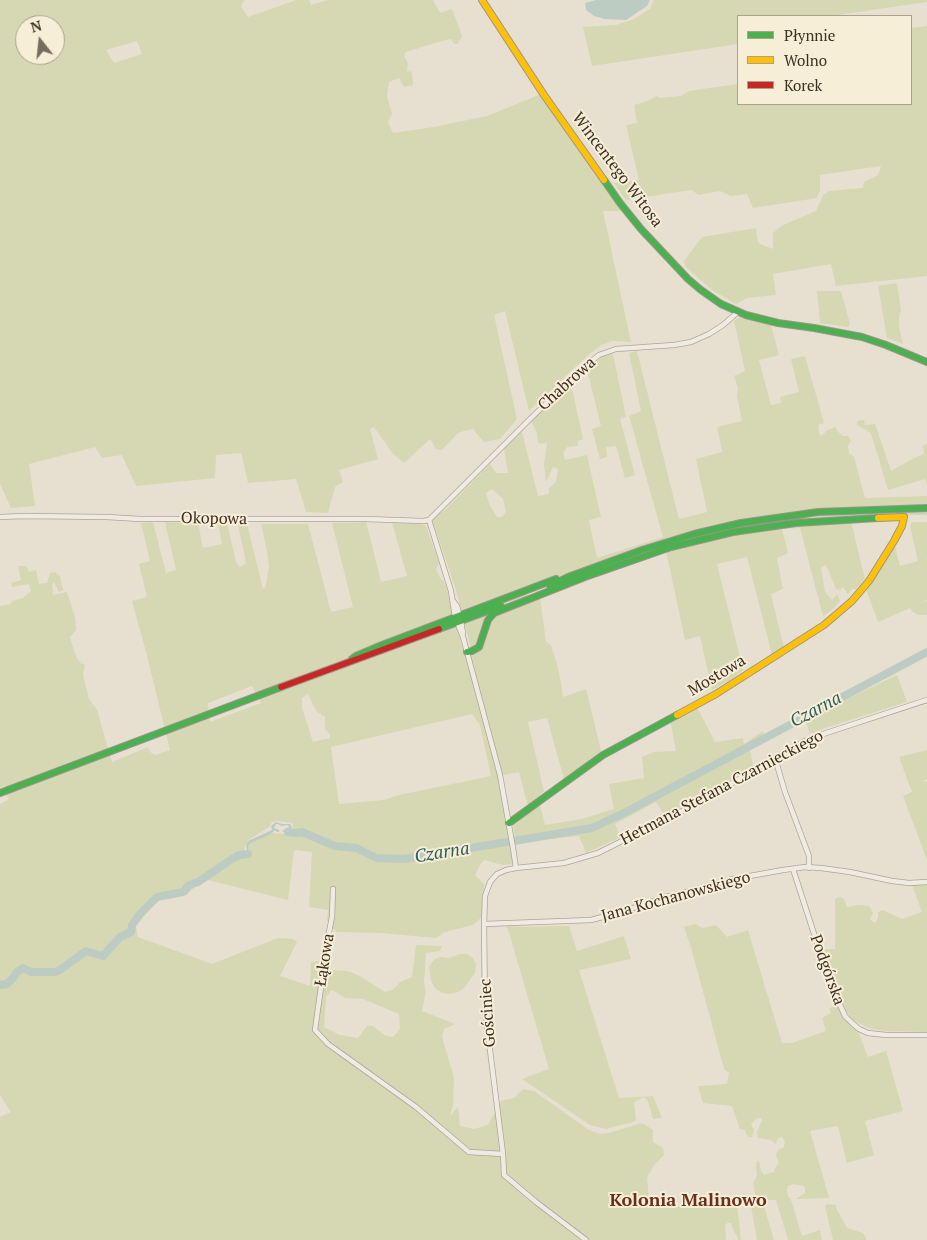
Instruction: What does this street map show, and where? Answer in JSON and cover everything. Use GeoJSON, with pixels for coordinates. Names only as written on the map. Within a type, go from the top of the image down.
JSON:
{"type":"FeatureCollection","features":[{"type":"Feature","properties":{"kind":"main road","name":"Wincentego Witosa"},"geometry":{"type":"LineString","coordinates":[[482,0],[520,59],[620,203],[688,279],[701,290],[721,304],[738,312],[778,323],[862,337],[927,362]]}},
{"type":"Feature","properties":{"kind":"main road"},"geometry":{"type":"LineString","coordinates":[[0,793],[349,661],[382,645],[555,584],[651,547],[702,532],[764,519],[818,512],[927,508]]}},
{"type":"Feature","properties":{"kind":"main road","name":"Mostowa"},"geometry":{"type":"LineString","coordinates":[[467,652],[479,646],[489,618],[494,613],[585,577],[672,547],[733,532],[796,523],[904,517],[902,526],[894,541],[869,581],[852,600],[824,625],[716,694],[603,755],[509,824]]}},
{"type":"Feature","properties":{"kind":"street","name":"Chabrowa"},"geometry":{"type":"LineString","coordinates":[[429,520],[530,419],[598,355],[616,349],[691,342],[709,334],[738,312]]}},
{"type":"Feature","properties":{"kind":"street","name":"Okopowa"},"geometry":{"type":"LineString","coordinates":[[0,517],[429,520]]}},
{"type":"Feature","properties":{"kind":"street"},"geometry":{"type":"LineString","coordinates":[[429,520],[457,606],[458,619],[500,774],[516,868]]}},
{"type":"Feature","properties":{"kind":"street","name":"Hetmana Stefana Czarnieckiego"},"geometry":{"type":"LineString","coordinates":[[516,868],[564,863],[598,853],[696,804],[814,737],[927,700]]}},
{"type":"Feature","properties":{"kind":"street"},"geometry":{"type":"LineString","coordinates":[[775,758],[785,792],[809,856],[809,868]]}},
{"type":"Feature","properties":{"kind":"street","name":"Gościniec"},"geometry":{"type":"LineString","coordinates":[[516,868],[501,872],[494,877],[485,896],[485,1010],[504,1175],[586,1240]]}},
{"type":"Feature","properties":{"kind":"street","name":"Jana Kochanowskiego"},"geometry":{"type":"LineString","coordinates":[[484,924],[591,920],[734,878],[782,870],[809,868],[850,872],[892,881],[927,882]]}},
{"type":"Feature","properties":{"kind":"street","name":"Podgórska"},"geometry":{"type":"LineString","coordinates":[[794,869],[826,970],[845,1016],[852,1024],[868,1033],[927,1035]]}},
{"type":"Feature","properties":{"kind":"street","name":"Łąkowa"},"geometry":{"type":"LineString","coordinates":[[333,889],[332,917],[315,1030],[328,1044],[416,1107],[470,1152],[503,1154]]}},
{"type":"Feature","properties":{"kind":"green space"},"geometry":{"type":"Polygon","coordinates":[[[0,0],[245,0],[241,7],[248,17],[296,0],[309,0],[311,5],[328,0],[433,0],[440,13],[452,9],[462,36],[458,44],[454,44],[451,39],[406,52],[404,55],[408,64],[407,71],[412,72],[413,85],[404,87],[399,78],[389,82],[387,96],[392,114],[388,122],[393,133],[487,116],[546,92],[588,152],[623,211],[603,211],[631,342],[613,341],[601,345],[529,411],[505,311],[494,315],[517,419],[500,439],[484,442],[474,429],[458,433],[442,450],[436,449],[430,439],[404,463],[393,454],[374,427],[370,429],[378,459],[339,470],[343,482],[335,487],[328,513],[306,512],[296,479],[248,483],[241,453],[216,455],[215,478],[136,486],[122,455],[102,458],[95,447],[29,464],[35,506],[11,508],[0,484],[0,0]],[[137,41],[106,50],[114,63],[142,54],[137,41]]]}},
{"type":"Feature","properties":{"kind":"green space"},"geometry":{"type":"Polygon","coordinates":[[[654,0],[927,0],[927,2],[837,15],[737,15],[737,44],[592,66],[583,27],[616,25],[632,20],[650,9],[654,0]]]}},
{"type":"Feature","properties":{"kind":"green space"},"geometry":{"type":"Polygon","coordinates":[[[927,26],[927,276],[836,286],[831,264],[773,274],[776,295],[747,298],[736,304],[712,290],[686,267],[684,261],[702,237],[756,228],[758,243],[773,249],[773,233],[783,225],[816,211],[823,195],[829,191],[863,188],[864,182],[878,175],[881,166],[820,175],[820,190],[817,198],[753,208],[747,194],[731,196],[720,191],[699,195],[691,190],[626,200],[614,183],[639,180],[626,125],[637,123],[634,105],[648,101],[656,96],[660,98],[681,96],[689,91],[737,84],[737,105],[912,105],[912,28],[927,26]]]}},
{"type":"Feature","properties":{"kind":"green space"},"geometry":{"type":"Polygon","coordinates":[[[897,283],[901,311],[899,327],[903,344],[887,338],[878,286],[897,283]]]}},
{"type":"Feature","properties":{"kind":"green space"},"geometry":{"type":"Polygon","coordinates":[[[817,291],[841,291],[850,324],[848,327],[820,323],[817,291]]]}},
{"type":"Feature","properties":{"kind":"green space"},"geometry":{"type":"Polygon","coordinates":[[[740,317],[771,325],[779,355],[759,360],[771,405],[781,403],[780,397],[799,392],[791,359],[805,356],[824,423],[818,425],[819,434],[822,436],[827,430],[836,427],[837,431],[843,436],[848,436],[851,441],[848,446],[849,453],[854,457],[865,498],[927,496],[927,506],[812,510],[761,517],[697,531],[664,540],[526,589],[527,597],[626,558],[710,532],[786,518],[837,513],[927,511],[927,515],[884,515],[883,519],[851,521],[865,579],[855,590],[853,588],[848,594],[843,587],[840,590],[836,589],[828,569],[825,565],[821,568],[825,592],[832,600],[837,594],[840,601],[823,616],[800,528],[782,529],[788,553],[777,558],[783,589],[771,594],[784,648],[772,655],[747,557],[717,564],[743,670],[732,679],[712,690],[700,636],[685,640],[666,551],[601,572],[540,598],[546,642],[551,645],[557,664],[563,697],[586,689],[601,751],[564,779],[547,718],[528,722],[544,791],[528,806],[519,772],[503,775],[499,762],[495,762],[502,790],[513,864],[503,865],[484,860],[480,865],[475,875],[484,884],[484,915],[473,925],[445,932],[436,938],[381,933],[336,932],[327,921],[328,910],[309,907],[312,852],[294,850],[288,900],[208,880],[195,887],[187,895],[159,898],[136,926],[138,937],[212,964],[278,938],[293,939],[297,942],[280,976],[310,986],[311,962],[328,960],[330,970],[347,971],[358,975],[385,992],[394,989],[400,982],[412,977],[416,945],[442,946],[440,951],[426,953],[424,982],[426,992],[422,1011],[455,1024],[444,1029],[442,1037],[454,1077],[453,1105],[450,1116],[458,1107],[460,1126],[474,1129],[488,1125],[501,1101],[514,1098],[523,1089],[534,1091],[589,1130],[600,1134],[642,1123],[653,1130],[653,1142],[663,1148],[664,1155],[654,1165],[647,1178],[650,1208],[737,1203],[741,1240],[738,1240],[731,1223],[727,1223],[725,1226],[726,1240],[0,1240],[0,1117],[11,1112],[0,1095],[0,804],[8,800],[5,786],[0,788],[0,606],[11,604],[12,601],[23,598],[31,591],[29,584],[12,587],[11,583],[21,580],[18,566],[26,566],[29,572],[36,570],[39,584],[47,583],[50,573],[55,572],[60,576],[63,590],[59,592],[54,582],[52,585],[53,595],[67,592],[75,617],[76,630],[70,637],[75,654],[80,663],[85,665],[83,674],[89,699],[97,710],[112,762],[148,747],[150,752],[155,755],[170,750],[132,601],[147,597],[139,564],[150,561],[141,523],[153,522],[166,573],[176,570],[165,522],[198,523],[203,548],[222,544],[218,523],[227,523],[236,562],[240,567],[246,563],[238,524],[247,524],[263,589],[265,588],[269,567],[261,524],[308,524],[331,612],[353,607],[332,523],[366,522],[381,582],[407,576],[392,523],[421,524],[426,526],[439,563],[436,569],[440,578],[445,583],[465,658],[473,656],[456,590],[432,519],[445,510],[490,464],[496,473],[508,473],[504,449],[522,432],[538,496],[549,494],[549,488],[556,482],[558,469],[553,467],[546,482],[544,464],[547,442],[538,443],[537,433],[530,419],[568,382],[573,393],[583,439],[578,441],[578,446],[567,447],[563,453],[565,460],[587,455],[601,517],[589,520],[597,558],[663,537],[629,416],[641,411],[629,353],[637,351],[679,519],[707,512],[696,459],[722,452],[717,427],[742,421],[737,397],[738,388],[734,376],[745,371],[734,321],[740,317]],[[492,489],[486,493],[489,504],[497,517],[502,517],[506,512],[503,499],[492,489]],[[252,686],[208,703],[210,722],[261,703],[252,686]],[[308,694],[302,698],[302,708],[313,742],[330,738],[325,729],[325,717],[316,711],[308,694]],[[472,714],[331,747],[339,804],[384,800],[399,795],[491,776],[480,725],[472,714]],[[278,821],[272,822],[269,827],[250,839],[245,846],[244,853],[239,851],[239,855],[249,854],[248,846],[251,843],[272,833],[286,834],[294,829],[292,823],[278,821]],[[332,990],[326,997],[324,1027],[340,1035],[358,1038],[367,1026],[373,1026],[386,1036],[393,1037],[400,1029],[399,1014],[363,999],[345,998],[332,990]]]}},
{"type":"Feature","properties":{"kind":"green space"},"geometry":{"type":"Polygon","coordinates":[[[613,354],[626,417],[620,419],[635,475],[625,478],[616,446],[606,447],[607,457],[600,459],[592,429],[601,426],[587,369],[603,356],[613,354]]]}},
{"type":"Feature","properties":{"kind":"green space"},"geometry":{"type":"Polygon","coordinates":[[[864,420],[865,425],[875,424],[891,471],[924,454],[923,445],[927,444],[927,486],[925,479],[888,490],[871,433],[857,425],[857,421],[864,420]]]}},
{"type":"Feature","properties":{"kind":"green space"},"geometry":{"type":"Polygon","coordinates":[[[912,522],[927,522],[927,600],[919,604],[927,601],[927,615],[918,615],[910,608],[878,622],[866,589],[895,546],[900,566],[918,561],[910,526],[912,522]]]}},
{"type":"Feature","properties":{"kind":"green space"},"geometry":{"type":"Polygon","coordinates":[[[897,675],[907,702],[810,734],[805,719],[897,675]]]}},
{"type":"Feature","properties":{"kind":"green space"},"geometry":{"type":"Polygon","coordinates":[[[697,707],[715,742],[743,738],[744,744],[763,731],[765,737],[654,795],[655,798],[748,748],[753,766],[698,798],[664,815],[656,802],[615,824],[621,837],[586,853],[579,836],[516,845],[513,824],[540,805],[545,825],[582,819],[614,809],[609,784],[644,778],[642,757],[654,752],[676,751],[670,720],[688,714],[697,707]]]}},
{"type":"Feature","properties":{"kind":"green space"},"geometry":{"type":"Polygon","coordinates":[[[927,750],[927,779],[923,781],[927,782],[927,860],[903,796],[912,792],[899,757],[927,750]]]}},
{"type":"Feature","properties":{"kind":"green space"},"geometry":{"type":"Polygon","coordinates":[[[912,885],[927,885],[927,1032],[885,1031],[869,1028],[854,1021],[840,1004],[819,949],[835,949],[835,899],[839,897],[844,899],[847,907],[869,906],[873,913],[870,919],[873,922],[876,922],[878,918],[878,912],[883,910],[902,919],[922,912],[912,885]]]}},
{"type":"Feature","properties":{"kind":"green space"},"geometry":{"type":"Polygon","coordinates":[[[696,924],[702,928],[716,925],[727,937],[748,930],[782,1043],[792,1043],[826,1031],[822,1018],[831,1013],[829,1008],[838,1006],[844,1017],[856,1026],[868,1057],[886,1051],[903,1111],[865,1121],[874,1155],[847,1163],[838,1126],[810,1131],[829,1198],[796,1199],[805,1193],[805,1188],[793,1184],[788,1186],[788,1196],[791,1200],[802,1236],[820,1230],[822,1240],[788,1240],[776,1200],[756,1200],[753,1182],[757,1174],[757,1161],[759,1161],[764,1175],[774,1172],[779,1164],[776,1155],[778,1150],[784,1147],[785,1142],[782,1137],[778,1138],[775,1144],[771,1140],[758,1138],[757,1132],[762,1120],[757,1118],[751,1124],[754,1130],[752,1137],[749,1137],[745,1130],[740,1129],[732,1106],[703,1103],[698,1086],[727,1084],[729,1073],[724,1069],[684,927],[696,924]]]}},
{"type":"Feature","properties":{"kind":"green space"},"geometry":{"type":"Polygon","coordinates":[[[507,926],[569,926],[577,951],[624,936],[631,959],[579,970],[619,1098],[653,1096],[662,1118],[653,1119],[648,1101],[644,1097],[634,1102],[636,1121],[606,1129],[590,1125],[522,1079],[549,1069],[507,926]]]}},
{"type":"Feature","properties":{"kind":"green space"},"geometry":{"type":"Polygon","coordinates":[[[466,954],[473,958],[476,964],[475,973],[464,988],[458,992],[442,993],[435,988],[431,981],[429,966],[435,959],[441,957],[448,958],[466,954]]]}},
{"type":"Feature","properties":{"kind":"green space"},"geometry":{"type":"Polygon","coordinates":[[[827,1204],[836,1205],[847,1228],[863,1233],[866,1240],[833,1240],[825,1206],[827,1204]]]}},
{"type":"Feature","properties":{"kind":"green space"},"geometry":{"type":"Polygon","coordinates":[[[751,1206],[764,1206],[774,1240],[757,1240],[751,1206]]]}},
{"type":"Feature","properties":{"kind":"shaded area"},"geometry":{"type":"Polygon","coordinates":[[[596,0],[650,0],[647,6],[626,20],[604,19],[594,16],[586,10],[585,3],[596,0]]]}},
{"type":"Feature","properties":{"kind":"shaded area"},"geometry":{"type":"Polygon","coordinates":[[[276,822],[290,824],[292,827],[289,831],[297,833],[287,834],[282,831],[289,827],[288,825],[281,826],[276,824],[274,828],[279,830],[279,832],[275,830],[251,843],[248,846],[249,854],[239,855],[246,853],[246,844],[250,840],[272,830],[271,826],[276,822]]]}},
{"type":"Feature","properties":{"kind":"waterway"},"geometry":{"type":"LineString","coordinates":[[803,519],[861,514],[927,513]]}},
{"type":"Feature","properties":{"kind":"waterway"},"geometry":{"type":"LineString","coordinates":[[758,525],[789,521]]}},
{"type":"Feature","properties":{"kind":"waterway","name":"Czarna"},"geometry":{"type":"LineString","coordinates":[[288,832],[302,832],[335,846],[356,848],[377,858],[404,859],[592,828],[622,814],[927,652]]}},
{"type":"Feature","properties":{"kind":"waterway","name":"Czarna"},"geometry":{"type":"LineString","coordinates":[[0,985],[7,984],[23,968],[31,972],[55,972],[86,951],[103,956],[120,937],[131,932],[132,925],[140,914],[157,897],[183,892],[189,885],[198,882],[232,859],[239,855],[248,854]]}},
{"type":"Feature","properties":{"kind":"traffic: fast"},"geometry":{"type":"LineString","coordinates":[[604,180],[641,229],[688,279],[721,304],[746,315],[778,323],[862,337],[927,362]]}},
{"type":"Feature","properties":{"kind":"traffic: fast"},"geometry":{"type":"LineString","coordinates":[[550,586],[568,577],[642,550],[694,534],[741,523],[818,512],[927,508]]}},
{"type":"Feature","properties":{"kind":"traffic: fast"},"geometry":{"type":"LineString","coordinates":[[467,652],[479,647],[488,620],[494,613],[585,577],[671,547],[733,532],[796,523],[878,518]]}},
{"type":"Feature","properties":{"kind":"traffic: fast"},"geometry":{"type":"LineString","coordinates":[[352,659],[382,645],[556,579]]}},
{"type":"Feature","properties":{"kind":"traffic: fast"},"geometry":{"type":"LineString","coordinates":[[439,629],[501,606]]}},
{"type":"Feature","properties":{"kind":"traffic: fast"},"geometry":{"type":"LineString","coordinates":[[0,793],[281,687]]}},
{"type":"Feature","properties":{"kind":"traffic: fast"},"geometry":{"type":"LineString","coordinates":[[509,823],[603,755],[677,715]]}},
{"type":"Feature","properties":{"kind":"traffic: slow"},"geometry":{"type":"LineString","coordinates":[[482,0],[544,95],[604,180]]}},
{"type":"Feature","properties":{"kind":"traffic: slow"},"geometry":{"type":"LineString","coordinates":[[677,715],[716,694],[824,625],[852,601],[869,581],[894,541],[902,526],[904,517],[878,518]]}},
{"type":"Feature","properties":{"kind":"traffic: jam"},"geometry":{"type":"LineString","coordinates":[[281,687],[439,629]]}},
{"type":"Feature","properties":{"kind":"district","name":"Kolonia Malinowo"},"geometry":{"type":"Point","coordinates":[688,1201]}}]}
